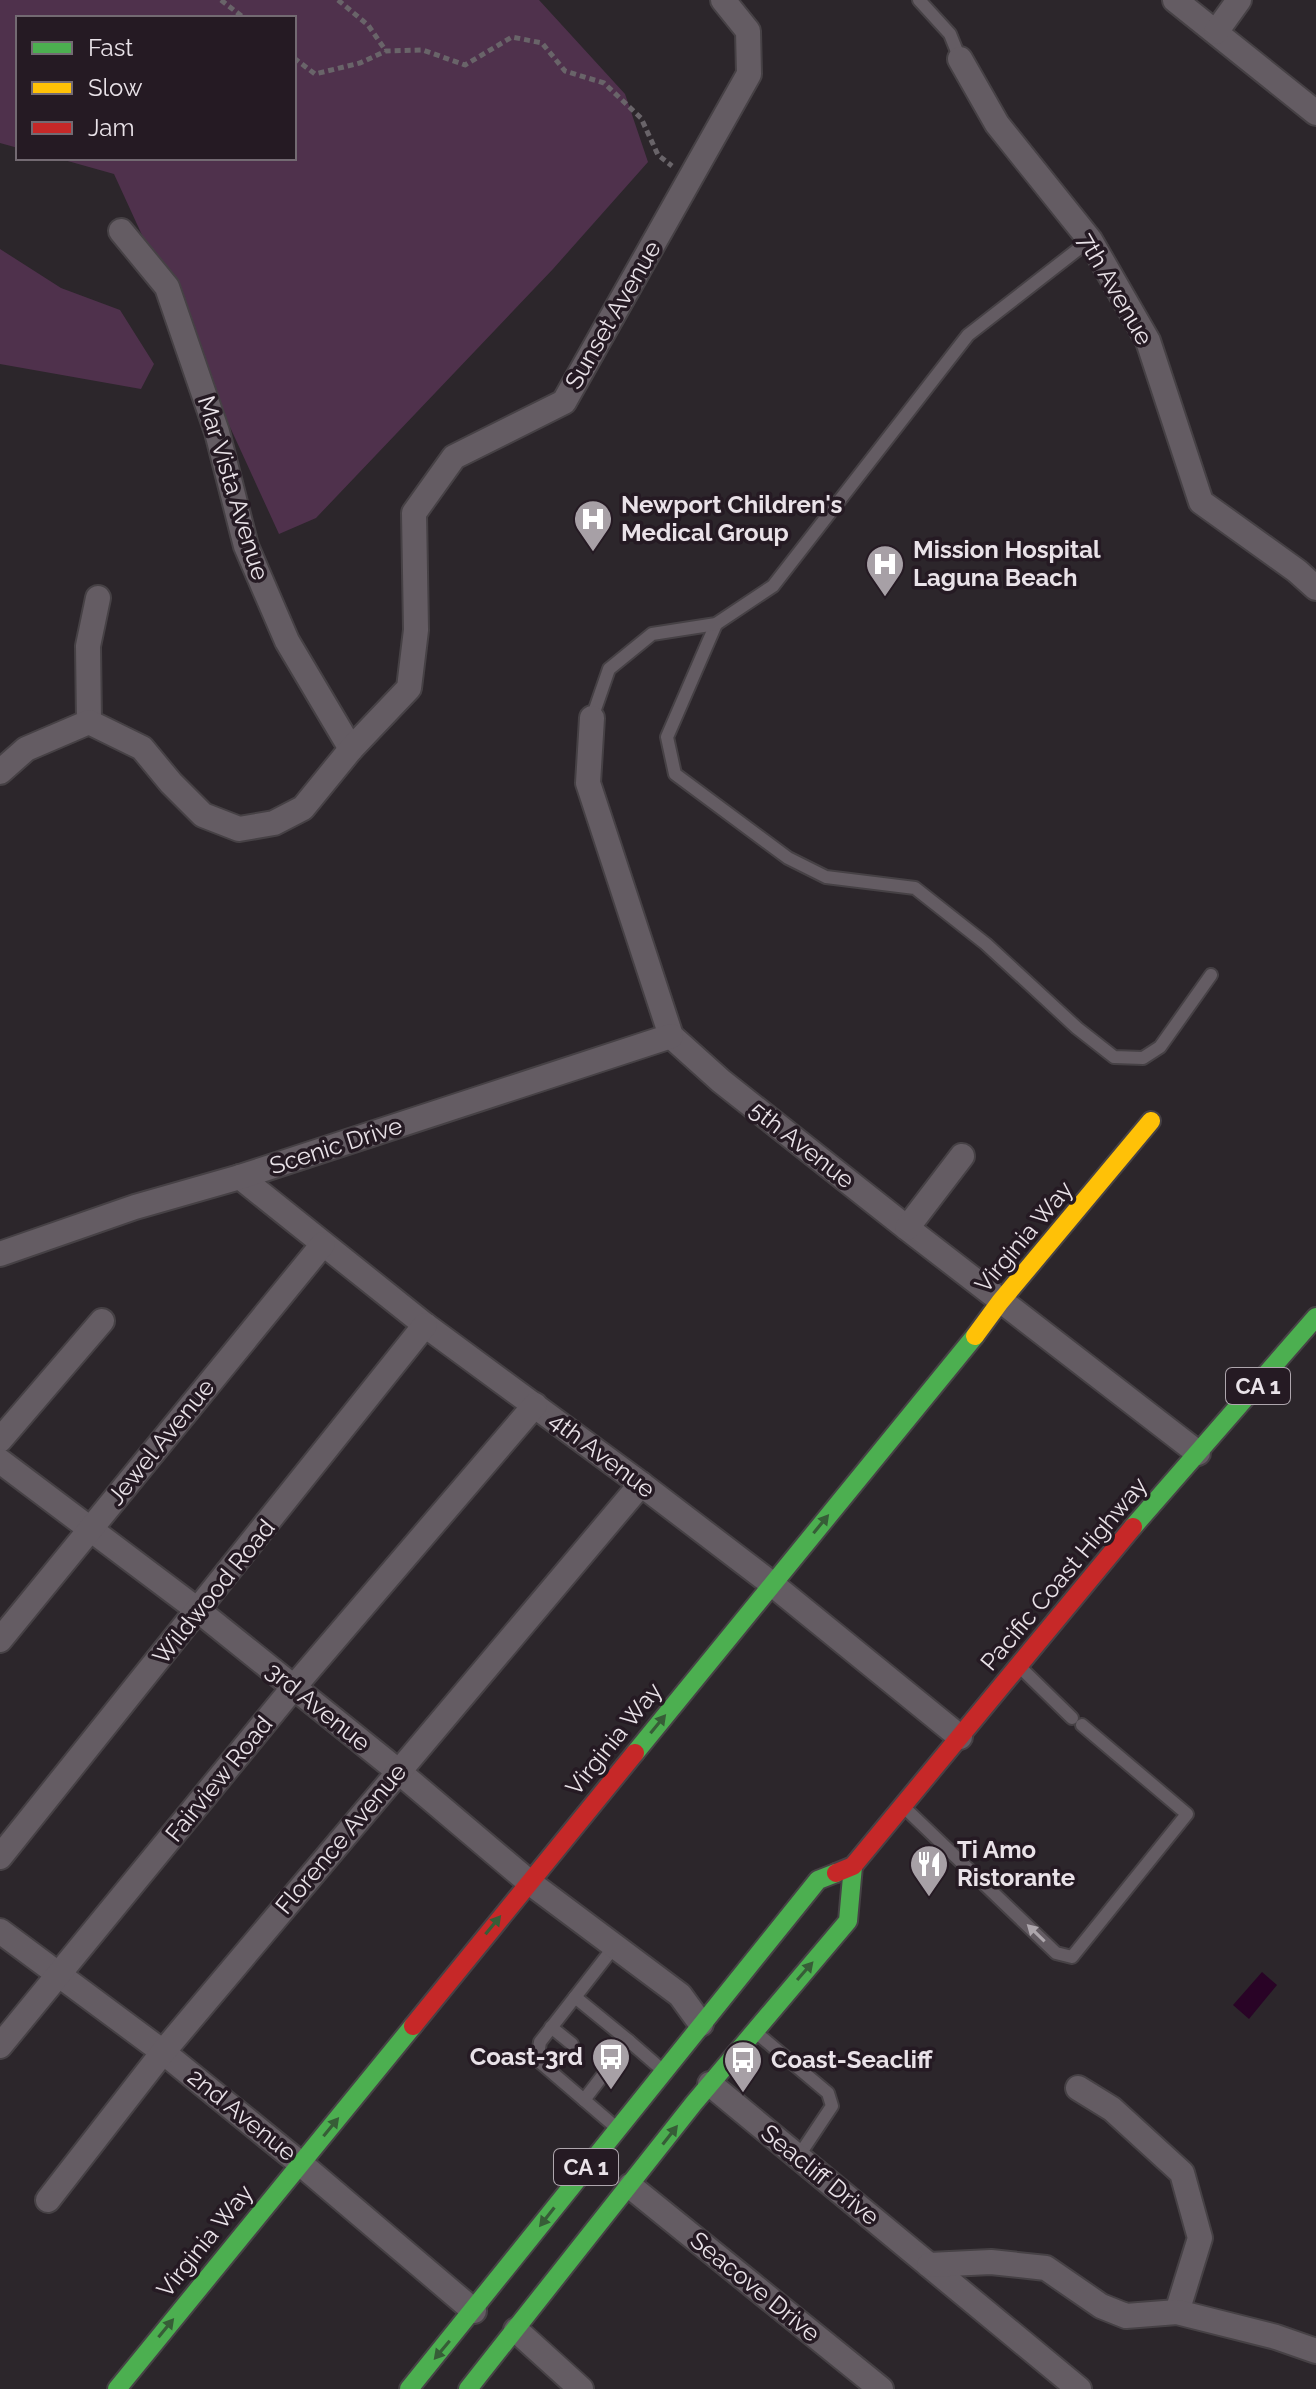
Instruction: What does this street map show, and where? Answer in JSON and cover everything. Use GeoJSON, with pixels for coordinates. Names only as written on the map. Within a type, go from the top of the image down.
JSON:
{"type":"FeatureCollection","features":[{"type":"Feature","properties":{"kind":"main road","name":"Virginia Way"},"geometry":{"type":"LineString","coordinates":[[117,2389],[1000,1302],[1151,1121]]}},
{"type":"Feature","properties":{"kind":"main road","name":"Pacific Coast Highway"},"geometry":{"type":"LineString","coordinates":[[468,2389],[630,2186],[703,2078],[818,1880],[853,1866],[1111,1552],[1316,1317]]}},
{"type":"Feature","properties":{"kind":"main road","name":"Pacific Coast Highway"},"geometry":{"type":"LineString","coordinates":[[409,2389],[483,2317],[617,2128],[701,2024],[737,2016],[848,1921],[853,1866]]}},
{"type":"Feature","properties":{"kind":"main road"},"geometry":{"type":"LineString","coordinates":[[701,2024],[706,2039],[705,2049]]}},
{"type":"Feature","properties":{"kind":"main road"},"geometry":{"type":"LineString","coordinates":[[613,2206],[607,2195],[610,2182],[703,2078]]}},
{"type":"Feature","properties":{"kind":"main road"},"geometry":{"type":"LineString","coordinates":[[532,2277],[555,2260],[576,2254]]}},
{"type":"Feature","properties":{"kind":"street","name":"Sunset Avenue"},"geometry":{"type":"LineString","coordinates":[[351,749],[409,688],[416,630],[414,513],[454,457],[564,402],[749,74],[748,31],[723,0]]}},
{"type":"Feature","properties":{"kind":"street"},"geometry":{"type":"LineString","coordinates":[[1175,0],[1314,107]]}},
{"type":"Feature","properties":{"kind":"street"},"geometry":{"type":"LineString","coordinates":[[1216,32],[1239,0]]}},
{"type":"Feature","properties":{"kind":"street","name":"7th Avenue"},"geometry":{"type":"LineString","coordinates":[[960,59],[997,124],[1090,240],[1148,341],[1201,502],[1316,588]]}},
{"type":"Feature","properties":{"kind":"street","name":"Mar Vista Avenue"},"geometry":{"type":"LineString","coordinates":[[121,231],[167,287],[217,432],[246,546],[287,641],[351,749]]}},
{"type":"Feature","properties":{"kind":"street"},"geometry":{"type":"LineString","coordinates":[[89,722],[88,646],[98,598]]}},
{"type":"Feature","properties":{"kind":"street","name":"5th Avenue"},"geometry":{"type":"LineString","coordinates":[[592,718],[588,783],[671,1036],[721,1081],[1000,1302],[1198,1453]]}},
{"type":"Feature","properties":{"kind":"street"},"geometry":{"type":"LineString","coordinates":[[0,772],[26,749],[89,722],[142,748],[203,815],[239,829],[274,823],[303,808],[351,749]]}},
{"type":"Feature","properties":{"kind":"street","name":"Scenic Drive"},"geometry":{"type":"LineString","coordinates":[[0,1254],[135,1207],[240,1177],[671,1036]]}},
{"type":"Feature","properties":{"kind":"street"},"geometry":{"type":"LineString","coordinates":[[907,1228],[962,1156]]}},
{"type":"Feature","properties":{"kind":"street","name":"4th Avenue"},"geometry":{"type":"LineString","coordinates":[[240,1177],[425,1325],[772,1584],[960,1737]]}},
{"type":"Feature","properties":{"kind":"street","name":"Jewel Avenue"},"geometry":{"type":"LineString","coordinates":[[0,1640],[323,1244]]}},
{"type":"Feature","properties":{"kind":"street"},"geometry":{"type":"LineString","coordinates":[[0,1440],[102,1321]]}},
{"type":"Feature","properties":{"kind":"street","name":"Wildwood Road"},"geometry":{"type":"LineString","coordinates":[[0,1857],[425,1325]]}},
{"type":"Feature","properties":{"kind":"street","name":"Fairview Road"},"geometry":{"type":"LineString","coordinates":[[0,2046],[293,1688],[535,1405]]}},
{"type":"Feature","properties":{"kind":"street","name":"3rd Avenue"},"geometry":{"type":"LineString","coordinates":[[0,1461],[199,1611],[398,1771],[529,1882],[680,1995],[701,2024]]}},
{"type":"Feature","properties":{"kind":"street","name":"Florence Avenue"},"geometry":{"type":"LineString","coordinates":[[48,2200],[163,2052],[641,1484]]}},
{"type":"Feature","properties":{"kind":"street","name":"2nd Avenue"},"geometry":{"type":"LineString","coordinates":[[0,1931],[163,2052],[483,2317]]}},
{"type":"Feature","properties":{"kind":"street","name":"Seacliff Drive"},"geometry":{"type":"LineString","coordinates":[[703,2078],[1079,2389]]}},
{"type":"Feature","properties":{"kind":"street"},"geometry":{"type":"LineString","coordinates":[[1078,2088],[1112,2109],[1182,2173],[1200,2238],[1177,2312]]}},
{"type":"Feature","properties":{"kind":"street","name":"Seacove Drive"},"geometry":{"type":"LineString","coordinates":[[630,2186],[881,2389]]}},
{"type":"Feature","properties":{"kind":"street"},"geometry":{"type":"LineString","coordinates":[[929,2265],[991,2262],[1046,2268],[1101,2306],[1126,2316],[1177,2312],[1276,2337],[1316,2351]]}},
{"type":"Feature","properties":{"kind":"street"},"geometry":{"type":"LineString","coordinates":[[516,2330],[581,2389]]}},
{"type":"Feature","properties":{"kind":"lane"},"geometry":{"type":"LineString","coordinates":[[919,0],[950,34],[960,59]]}},
{"type":"Feature","properties":{"kind":"lane"},"geometry":{"type":"LineString","coordinates":[[592,718],[609,669],[652,634],[716,624],[773,586],[968,335],[1090,240]]}},
{"type":"Feature","properties":{"kind":"lane"},"geometry":{"type":"LineString","coordinates":[[716,624],[667,737],[675,774],[788,858],[826,877],[915,888],[986,944],[1077,1028],[1114,1057],[1143,1058],[1160,1047],[1211,975]]}},
{"type":"Feature","properties":{"kind":"lane"},"geometry":{"type":"LineString","coordinates":[[902,1807],[1056,1953],[1072,1957],[1187,1814],[1077,1721],[1019,1666]]}},
{"type":"Feature","properties":{"kind":"lane"},"geometry":{"type":"LineString","coordinates":[[614,1947],[538,2048],[541,2063],[617,2128]]}},
{"type":"Feature","properties":{"kind":"lane"},"geometry":{"type":"LineString","coordinates":[[575,1997],[663,2070]]}},
{"type":"Feature","properties":{"kind":"lane"},"geometry":{"type":"LineString","coordinates":[[737,2016],[828,2093],[832,2106],[798,2157]]}},
{"type":"Feature","properties":{"kind":"lane"},"geometry":{"type":"LineString","coordinates":[[551,2027],[572,2044]]}},
{"type":"Feature","properties":{"kind":"lane"},"geometry":{"type":"LineString","coordinates":[[584,2100],[602,2069],[629,2041]]}},
{"type":"Feature","properties":{"kind":"path"},"geometry":{"type":"LineString","coordinates":[[221,0],[241,16]]}},
{"type":"Feature","properties":{"kind":"path"},"geometry":{"type":"LineString","coordinates":[[338,0],[368,25],[386,51]]}},
{"type":"Feature","properties":{"kind":"path"},"geometry":{"type":"LineString","coordinates":[[296,60],[315,74],[360,63],[386,51],[423,50],[465,65],[512,37],[542,43],[565,71],[604,83],[641,118],[658,155],[689,180]]}},
{"type":"Feature","properties":{"kind":"shaded area"},"geometry":{"type":"Polygon","coordinates":[[[0,0],[539,0],[625,94],[648,162],[553,269],[316,518],[279,534],[114,174],[64,160],[296,160],[296,16],[16,16],[16,147],[0,143],[0,0]]]}},
{"type":"Feature","properties":{"kind":"shaded area"},"geometry":{"type":"Polygon","coordinates":[[[0,249],[61,288],[120,310],[154,364],[141,389],[0,364],[0,249]]]}},
{"type":"Feature","properties":{"kind":"shaded area"},"geometry":{"type":"Polygon","coordinates":[[[1262,1972],[1277,1985],[1249,2019],[1233,2005],[1262,1972]]]}},
{"type":"Feature","properties":{"kind":"traffic: fast"},"geometry":{"type":"LineString","coordinates":[[1133,1527],[1316,1317]]}},
{"type":"Feature","properties":{"kind":"traffic: fast"},"geometry":{"type":"LineString","coordinates":[[635,1753],[975,1336]]}},
{"type":"Feature","properties":{"kind":"traffic: fast"},"geometry":{"type":"LineString","coordinates":[[468,2389],[694,2103],[848,1921],[853,1866]]}},
{"type":"Feature","properties":{"kind":"traffic: fast"},"geometry":{"type":"LineString","coordinates":[[409,2389],[818,1880],[836,1873]]}},
{"type":"Feature","properties":{"kind":"traffic: fast"},"geometry":{"type":"LineString","coordinates":[[117,2389],[413,2026]]}},
{"type":"Feature","properties":{"kind":"traffic: slow"},"geometry":{"type":"LineString","coordinates":[[975,1336],[1151,1121]]}},
{"type":"Feature","properties":{"kind":"traffic: jam"},"geometry":{"type":"LineString","coordinates":[[836,1873],[853,1866],[1133,1527]]}},
{"type":"Feature","properties":{"kind":"traffic: jam"},"geometry":{"type":"LineString","coordinates":[[413,2026],[635,1753]]}},
{"type":"Feature","properties":{"kind":"place","name":"Newport Children's Medical Group"},"geometry":{"type":"Point","coordinates":[593,553]}},
{"type":"Feature","properties":{"kind":"place","name":"Mission Hospital Laguna Beach"},"geometry":{"type":"Point","coordinates":[885,598]}},
{"type":"Feature","properties":{"kind":"place","name":"Ti Amo Ristorante"},"geometry":{"type":"Point","coordinates":[929,1898]}},
{"type":"Feature","properties":{"kind":"place","name":"Coast-3rd"},"geometry":{"type":"Point","coordinates":[611,2091]}},
{"type":"Feature","properties":{"kind":"place","name":"Coast-Seacliff"},"geometry":{"type":"Point","coordinates":[743,2094]}}]}
